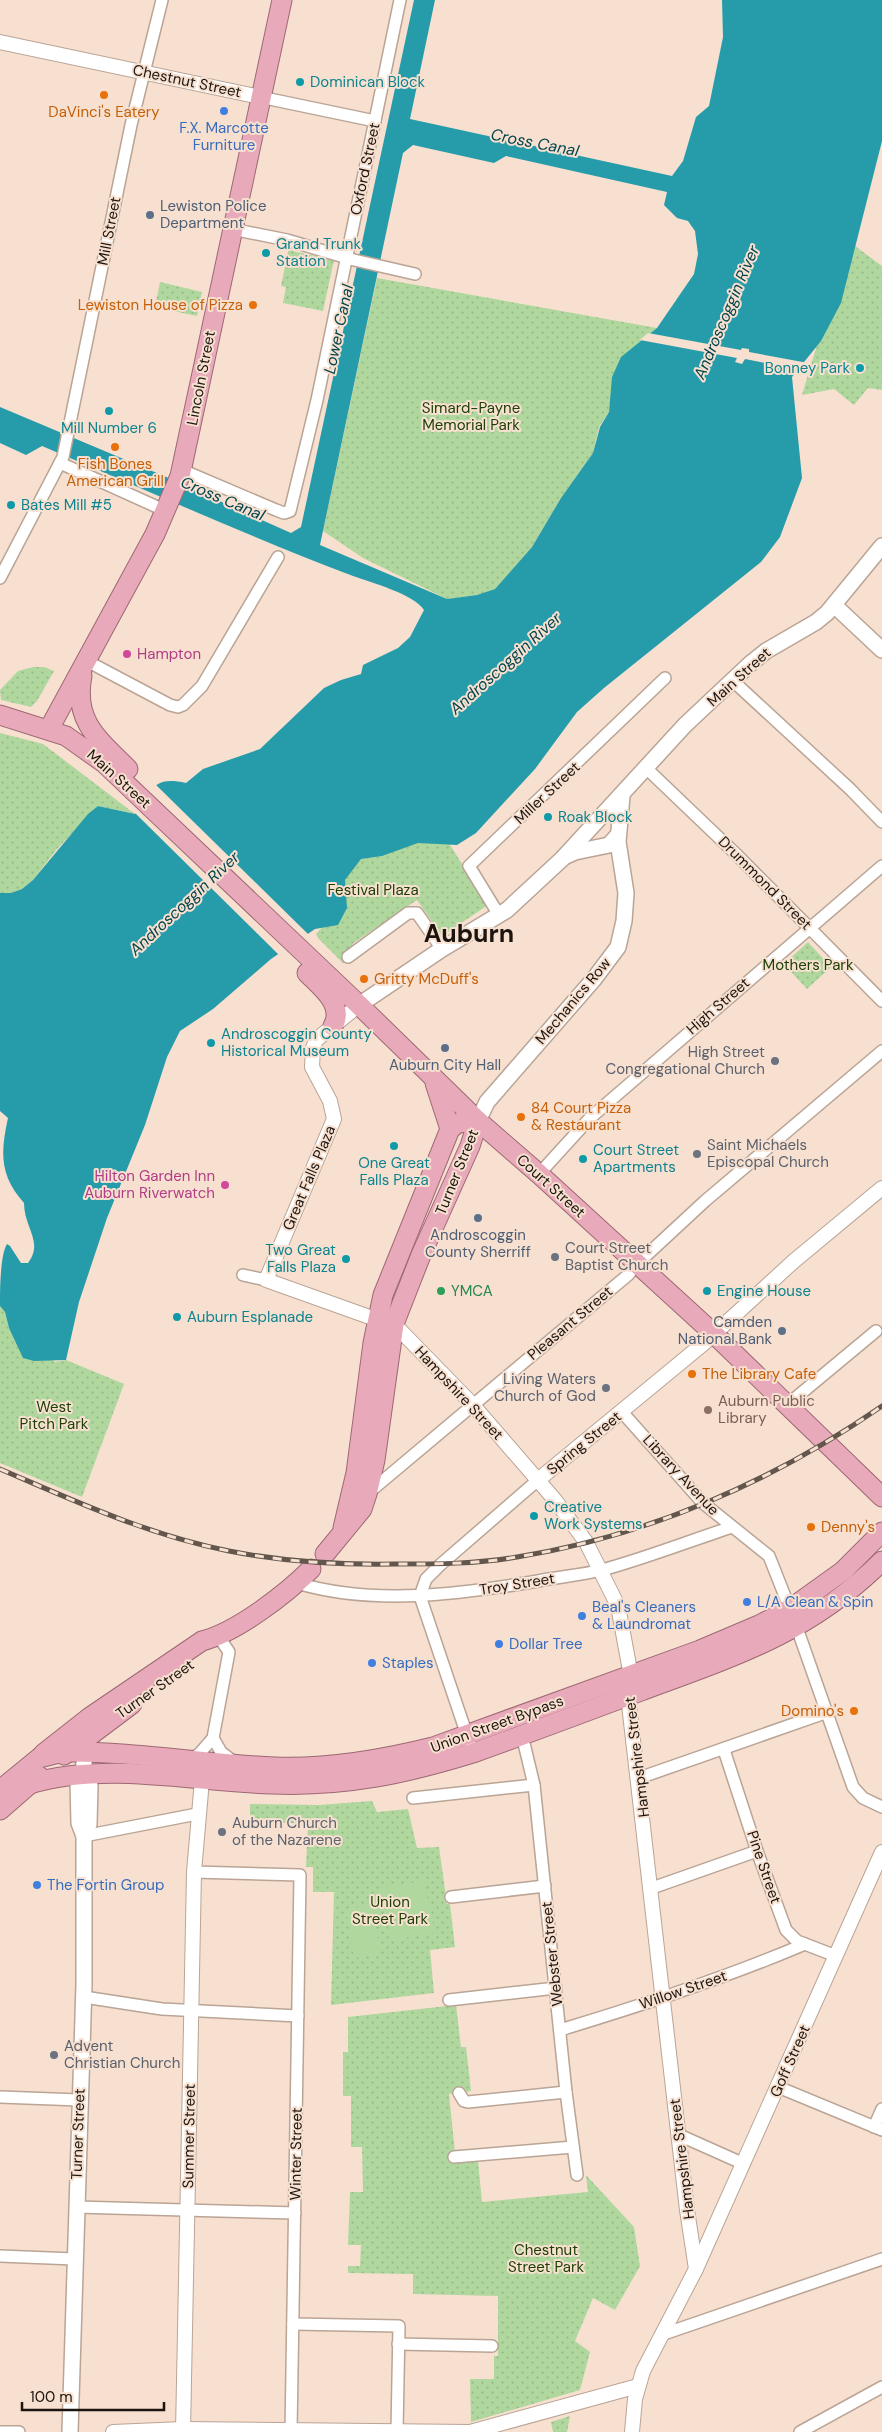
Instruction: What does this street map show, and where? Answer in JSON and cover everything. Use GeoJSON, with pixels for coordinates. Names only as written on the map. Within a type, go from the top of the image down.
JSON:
{"type":"FeatureCollection","features":[{"type":"Feature","properties":{"kind":"highway","name":"Lincoln Street"},"geometry":{"type":"LineString","coordinates":[[49,729],[167,509],[181,473],[282,0]]}},
{"type":"Feature","properties":{"kind":"highway"},"geometry":{"type":"LineString","coordinates":[[85,660],[80,692],[83,716],[95,736],[125,775]]}},
{"type":"Feature","properties":{"kind":"highway","name":"Main Street"},"geometry":{"type":"LineString","coordinates":[[0,715],[49,729],[76,741],[125,775],[156,813],[220,874]]}},
{"type":"Feature","properties":{"kind":"highway","name":"Court Street"},"geometry":{"type":"LineString","coordinates":[[220,874],[273,925],[306,964],[359,1005],[478,1122],[539,1174],[713,1333],[882,1497]]}},
{"type":"Feature","properties":{"kind":"highway"},"geometry":{"type":"LineString","coordinates":[[306,964],[332,1000],[337,1014],[333,1026]]}},
{"type":"Feature","properties":{"kind":"highway"},"geometry":{"type":"LineString","coordinates":[[433,1078],[450,1129]]}},
{"type":"Feature","properties":{"kind":"highway","name":"Turner Street"},"geometry":{"type":"LineString","coordinates":[[325,1554],[362,1509],[376,1460],[386,1322],[383,1296],[450,1129],[458,1123],[478,1122],[470,1146],[421,1255],[386,1322],[373,1343],[356,1474],[341,1534]]}},
{"type":"Feature","properties":{"kind":"highway","name":"Union Street Bypass"},"geometry":{"type":"LineString","coordinates":[[82,1740],[188,1760],[315,1767],[358,1763],[433,1748],[631,1676],[708,1646],[790,1609],[844,1571],[882,1532]]}},
{"type":"Feature","properties":{"kind":"highway","name":"Union Street Bypass"},"geometry":{"type":"LineString","coordinates":[[30,1784],[62,1776],[83,1774],[272,1784],[352,1782],[389,1777],[473,1753],[726,1660],[797,1628],[845,1595],[882,1561]]}},
{"type":"Feature","properties":{"kind":"highway","name":"Turner Street"},"geometry":{"type":"LineString","coordinates":[[0,1810],[82,1740],[208,1652],[219,1636],[297,1583],[311,1569]]}},
{"type":"Feature","properties":{"kind":"highway"},"geometry":{"type":"LineString","coordinates":[[32,1762],[82,1740]]}},
{"type":"Feature","properties":{"kind":"highway","name":"Turner Street"},"geometry":{"type":"LineString","coordinates":[[0,1790],[32,1762],[82,1740]]}},
{"type":"Feature","properties":{"kind":"main road","name":"Main Street"},"geometry":{"type":"LineString","coordinates":[[359,1005],[442,949],[499,915],[562,859],[613,801],[622,796],[685,725],[766,651],[816,622],[834,605],[882,546]]}},
{"type":"Feature","properties":{"kind":"main road"},"geometry":{"type":"LineString","coordinates":[[834,605],[882,650]]}},
{"type":"Feature","properties":{"kind":"main road"},"geometry":{"type":"LineString","coordinates":[[618,835],[622,796]]}},
{"type":"Feature","properties":{"kind":"main road"},"geometry":{"type":"LineString","coordinates":[[598,819],[618,835]]}},
{"type":"Feature","properties":{"kind":"main road","name":"Main Street"},"geometry":{"type":"LineString","coordinates":[[562,859],[575,852],[609,845],[618,835]]}},
{"type":"Feature","properties":{"kind":"main road","name":"Mechanics Row"},"geometry":{"type":"LineString","coordinates":[[478,1122],[487,1102],[594,979],[618,947],[624,921],[626,893],[618,835]]}},
{"type":"Feature","properties":{"kind":"main road","name":"Turner Street"},"geometry":{"type":"LineString","coordinates":[[70,2432],[79,2100],[84,1997],[84,1836],[90,1824],[90,1786],[89,1781],[83,1774],[82,1740]]}},
{"type":"Feature","properties":{"kind":"street","name":"Mill Street"},"geometry":{"type":"LineString","coordinates":[[0,578],[62,460],[143,72],[162,0]]}},
{"type":"Feature","properties":{"kind":"street","name":"Oxford Street"},"geometry":{"type":"LineString","coordinates":[[181,473],[276,510],[289,512],[350,259],[375,121],[400,0]]}},
{"type":"Feature","properties":{"kind":"street","name":"Chestnut Street"},"geometry":{"type":"LineString","coordinates":[[0,42],[375,121]]}},
{"type":"Feature","properties":{"kind":"street"},"geometry":{"type":"LineString","coordinates":[[232,229],[288,240],[350,259],[415,274]]}},
{"type":"Feature","properties":{"kind":"street"},"geometry":{"type":"LineString","coordinates":[[62,460],[167,509]]}},
{"type":"Feature","properties":{"kind":"street"},"geometry":{"type":"LineString","coordinates":[[85,660],[175,707],[183,705],[201,688],[278,557]]}},
{"type":"Feature","properties":{"kind":"street","name":"Miller Street"},"geometry":{"type":"LineString","coordinates":[[499,915],[469,866],[665,678]]}},
{"type":"Feature","properties":{"kind":"street"},"geometry":{"type":"LineString","coordinates":[[733,682],[850,789],[882,822]]}},
{"type":"Feature","properties":{"kind":"street","name":"Drummond Street"},"geometry":{"type":"LineString","coordinates":[[646,767],[811,928],[882,1001]]}},
{"type":"Feature","properties":{"kind":"street","name":"High Street"},"geometry":{"type":"LineString","coordinates":[[539,1174],[590,1118],[882,866]]}},
{"type":"Feature","properties":{"kind":"street"},"geometry":{"type":"LineString","coordinates":[[348,957],[408,913],[417,913],[442,949]]}},
{"type":"Feature","properties":{"kind":"street"},"geometry":{"type":"LineString","coordinates":[[313,1048],[316,1040],[359,1005]]}},
{"type":"Feature","properties":{"kind":"street"},"geometry":{"type":"LineString","coordinates":[[313,1048],[320,1046],[351,1022],[359,1005]]}},
{"type":"Feature","properties":{"kind":"street","name":"Great Falls Plaza"},"geometry":{"type":"LineString","coordinates":[[266,1280],[334,1119],[330,1101],[312,1068],[313,1048]]}},
{"type":"Feature","properties":{"kind":"street","name":"Pleasant Street"},"geometry":{"type":"LineString","coordinates":[[367,1494],[628,1275],[637,1264],[705,1201],[882,1051]]}},
{"type":"Feature","properties":{"kind":"street","name":"Spring Street"},"geometry":{"type":"LineString","coordinates":[[420,1596],[426,1579],[440,1565],[538,1480],[703,1344],[794,1261],[882,1188]]}},
{"type":"Feature","properties":{"kind":"street"},"geometry":{"type":"LineString","coordinates":[[243,1276],[266,1280],[386,1322]]}},
{"type":"Feature","properties":{"kind":"street","name":"Hampshire Street"},"geometry":{"type":"LineString","coordinates":[[386,1322],[472,1404],[538,1480],[577,1528],[601,1570],[618,1606],[631,1676],[628,1696],[640,1778],[663,1997],[696,2269]]}},
{"type":"Feature","properties":{"kind":"street"},"geometry":{"type":"LineString","coordinates":[[787,1405],[876,1331]]}},
{"type":"Feature","properties":{"kind":"street","name":"Library Avenue"},"geometry":{"type":"LineString","coordinates":[[622,1412],[703,1503],[769,1556],[790,1609]]}},
{"type":"Feature","properties":{"kind":"street","name":"Troy Street"},"geometry":{"type":"LineString","coordinates":[[297,1583],[334,1591],[420,1596],[470,1592],[601,1570],[732,1527]]}},
{"type":"Feature","properties":{"kind":"street"},"geometry":{"type":"LineString","coordinates":[[420,1596],[473,1753]]}},
{"type":"Feature","properties":{"kind":"street"},"geometry":{"type":"LineString","coordinates":[[797,1628],[825,1713],[853,1787],[862,1798],[882,1807]]}},
{"type":"Feature","properties":{"kind":"street"},"geometry":{"type":"LineString","coordinates":[[188,1760],[199,1754],[212,1738],[229,1652],[219,1636]]}},
{"type":"Feature","properties":{"kind":"street"},"geometry":{"type":"LineString","coordinates":[[640,1778],[825,1713]]}},
{"type":"Feature","properties":{"kind":"street","name":"Webster Street"},"geometry":{"type":"LineString","coordinates":[[522,1735],[534,1785],[566,2092],[577,2174]]}},
{"type":"Feature","properties":{"kind":"street"},"geometry":{"type":"LineString","coordinates":[[212,1738],[221,1752],[237,1764]]}},
{"type":"Feature","properties":{"kind":"street","name":"Pine Street"},"geometry":{"type":"LineString","coordinates":[[724,1750],[757,1851],[786,1930],[793,1938],[836,1956]]}},
{"type":"Feature","properties":{"kind":"street","name":"Summer Street"},"geometry":{"type":"LineString","coordinates":[[183,2430],[194,1872],[202,1780]]}},
{"type":"Feature","properties":{"kind":"street"},"geometry":{"type":"LineString","coordinates":[[413,1798],[534,1785]]}},
{"type":"Feature","properties":{"kind":"street"},"geometry":{"type":"LineString","coordinates":[[84,1836],[198,1814]]}},
{"type":"Feature","properties":{"kind":"street"},"geometry":{"type":"LineString","coordinates":[[652,1888],[757,1851]]}},
{"type":"Feature","properties":{"kind":"street","name":"Goff Street"},"geometry":{"type":"LineString","coordinates":[[632,2432],[638,2386],[661,2335],[696,2269],[744,2164],[882,1852]]}},
{"type":"Feature","properties":{"kind":"street","name":"Winter Street"},"geometry":{"type":"LineString","coordinates":[[194,1872],[300,1875],[291,2431]]}},
{"type":"Feature","properties":{"kind":"street"},"geometry":{"type":"LineString","coordinates":[[451,1897],[545,1886]]}},
{"type":"Feature","properties":{"kind":"street","name":"Willow Street"},"geometry":{"type":"LineString","coordinates":[[560,2030],[663,1997],[762,1962],[805,1944]]}},
{"type":"Feature","properties":{"kind":"street"},"geometry":{"type":"LineString","coordinates":[[449,2000],[556,1988]]}},
{"type":"Feature","properties":{"kind":"street"},"geometry":{"type":"LineString","coordinates":[[84,1997],[162,2009],[298,2016]]}},
{"type":"Feature","properties":{"kind":"street"},"geometry":{"type":"LineString","coordinates":[[778,2086],[878,2129],[882,2108]]}},
{"type":"Feature","properties":{"kind":"street"},"geometry":{"type":"LineString","coordinates":[[459,2093],[464,2101],[468,2102],[566,2092]]}},
{"type":"Feature","properties":{"kind":"street"},"geometry":{"type":"LineString","coordinates":[[0,2097],[79,2100]]}},
{"type":"Feature","properties":{"kind":"street"},"geometry":{"type":"LineString","coordinates":[[679,2135],[744,2164]]}},
{"type":"Feature","properties":{"kind":"street"},"geometry":{"type":"LineString","coordinates":[[454,2157],[573,2147]]}},
{"type":"Feature","properties":{"kind":"street"},"geometry":{"type":"LineString","coordinates":[[76,2206],[295,2213]]}},
{"type":"Feature","properties":{"kind":"street"},"geometry":{"type":"LineString","coordinates":[[0,2256],[74,2259]]}},
{"type":"Feature","properties":{"kind":"street"},"geometry":{"type":"LineString","coordinates":[[661,2335],[882,2259]]}},
{"type":"Feature","properties":{"kind":"street"},"geometry":{"type":"LineString","coordinates":[[293,2324],[399,2326],[397,2431]]}},
{"type":"Feature","properties":{"kind":"street"},"geometry":{"type":"LineString","coordinates":[[398,2344],[492,2346]]}},
{"type":"Feature","properties":{"kind":"street"},"geometry":{"type":"LineString","coordinates":[[113,2432],[183,2430],[470,2432],[484,2430],[638,2386]]}},
{"type":"Feature","properties":{"kind":"street"},"geometry":{"type":"LineString","coordinates":[[800,2432],[882,2387]]}},
{"type":"Feature","properties":{"kind":"street"},"geometry":{"type":"LineString","coordinates":[[0,2432],[19,2432]]}},
{"type":"Feature","properties":{"kind":"green space"},"geometry":{"type":"Polygon","coordinates":[[[855,246],[882,266],[882,390],[868,388],[854,405],[834,389],[802,395],[820,335],[855,246]]]}},
{"type":"Feature","properties":{"kind":"green space"},"geometry":{"type":"Polygon","coordinates":[[[289,247],[292,251],[334,260],[323,311],[283,303],[286,287],[281,286],[289,247]]]}},
{"type":"Feature","properties":{"kind":"green space","name":"Simard-Payne Memorial Park"},"geometry":{"type":"Polygon","coordinates":[[[377,278],[657,328],[646,338],[610,404],[609,412],[599,427],[593,453],[561,498],[532,547],[495,589],[478,595],[447,599],[363,558],[323,531],[377,278]]]}},
{"type":"Feature","properties":{"kind":"green space"},"geometry":{"type":"Polygon","coordinates":[[[160,282],[202,292],[197,316],[155,307],[160,282]]]}},
{"type":"Feature","properties":{"kind":"green space"},"geometry":{"type":"Polygon","coordinates":[[[33,667],[44,667],[54,671],[37,701],[31,707],[1,700],[0,690],[18,671],[33,667]]]}},
{"type":"Feature","properties":{"kind":"green space"},"geometry":{"type":"Polygon","coordinates":[[[0,733],[43,744],[135,814],[98,806],[57,849],[33,880],[22,889],[11,893],[0,893],[0,733]]]}},
{"type":"Feature","properties":{"kind":"green space","name":"Festival Plaza"},"geometry":{"type":"Polygon","coordinates":[[[445,837],[488,905],[442,936],[417,900],[352,944],[357,953],[343,963],[319,939],[316,934],[327,922],[343,866],[366,857],[387,853],[398,844],[445,837]]]}},
{"type":"Feature","properties":{"kind":"green space","name":"Mothers Park"},"geometry":{"type":"Polygon","coordinates":[[[808,942],[831,967],[807,989],[784,964],[808,942]]]}},
{"type":"Feature","properties":{"kind":"green space","name":"West Pitch Park"},"geometry":{"type":"Polygon","coordinates":[[[0,1306],[5,1312],[9,1328],[55,1362],[66,1360],[124,1384],[82,1497],[0,1463],[0,1306]]]}},
{"type":"Feature","properties":{"kind":"green space","name":"Union Street Park"},"geometry":{"type":"Polygon","coordinates":[[[372,1801],[377,1812],[408,1809],[417,1848],[439,1847],[447,1904],[450,1904],[455,1947],[430,1950],[434,1993],[331,2005],[334,1892],[313,1892],[313,1867],[306,1867],[308,1823],[250,1823],[250,1804],[319,1805],[372,1801]]]}},
{"type":"Feature","properties":{"kind":"green space"},"geometry":{"type":"Polygon","coordinates":[[[424,1881],[435,1933],[391,1940],[380,1888],[424,1881]]]}},
{"type":"Feature","properties":{"kind":"green space"},"geometry":{"type":"Polygon","coordinates":[[[373,1905],[380,1954],[354,1958],[346,1909],[373,1905]]]}},
{"type":"Feature","properties":{"kind":"green space","name":"Chestnut Street Park"},"geometry":{"type":"Polygon","coordinates":[[[456,2005],[461,2047],[466,2047],[471,2091],[449,2094],[456,2163],[478,2161],[482,2202],[588,2192],[586,2175],[634,2227],[640,2266],[615,2310],[593,2298],[575,2341],[590,2352],[580,2390],[471,2422],[470,2379],[494,2379],[494,2356],[498,2356],[498,2296],[413,2294],[413,2274],[348,2273],[348,2266],[360,2266],[361,2245],[348,2245],[350,2192],[363,2192],[362,2147],[351,2147],[351,2096],[343,2096],[343,2052],[348,2052],[348,2017],[456,2005]]]}},
{"type":"Feature","properties":{"kind":"green space"},"geometry":{"type":"Polygon","coordinates":[[[570,2416],[567,2432],[553,2432],[551,2422],[570,2416]]]}},
{"type":"Feature","properties":{"kind":"water","name":"Androscoggin River"},"geometry":{"type":"Polygon","coordinates":[[[414,0],[435,0],[410,119],[672,176],[683,161],[696,117],[709,106],[723,37],[722,0],[882,0],[882,141],[841,303],[821,341],[792,377],[802,478],[780,537],[761,562],[604,688],[577,712],[535,769],[476,833],[457,845],[418,843],[382,856],[361,859],[345,880],[347,908],[338,925],[315,929],[271,959],[213,1009],[180,1031],[167,1057],[145,1125],[107,1218],[79,1302],[66,1360],[34,1361],[23,1358],[9,1328],[5,1312],[0,1306],[2,1264],[7,1244],[21,1263],[28,1263],[34,1248],[34,1241],[24,1203],[16,1193],[6,1174],[3,1154],[8,1118],[0,1111],[0,893],[11,893],[22,889],[33,880],[88,814],[98,806],[135,814],[150,791],[160,783],[175,781],[186,783],[203,769],[260,749],[324,688],[361,674],[363,665],[398,648],[410,637],[424,610],[419,604],[402,594],[275,545],[42,446],[26,455],[0,443],[0,407],[164,476],[291,533],[301,527],[414,0]],[[413,145],[403,153],[320,545],[447,599],[477,595],[495,589],[532,547],[561,498],[593,453],[600,427],[609,412],[612,377],[621,357],[657,328],[694,274],[698,254],[695,231],[688,221],[677,218],[664,205],[667,192],[506,156],[494,163],[413,145]]]}},
{"type":"Feature","properties":{"kind":"pier"},"geometry":{"type":"Polygon","coordinates":[[[648,333],[741,350],[742,348],[749,349],[749,352],[808,363],[802,370],[745,359],[742,364],[735,362],[737,358],[640,340],[648,333]]]}},
{"type":"Feature","properties":{"kind":"pier"},"geometry":{"type":"Polygon","coordinates":[[[154,783],[309,935],[280,956],[133,811],[154,783]]]}},
{"type":"Feature","properties":{"kind":"railway"},"geometry":{"type":"LineString","coordinates":[[0,1469],[112,1516],[170,1536],[229,1551],[271,1558],[333,1563],[427,1564],[472,1562],[517,1557],[566,1548],[662,1520],[754,1481],[841,1433],[882,1406]]}},
{"type":"Feature","properties":{"kind":"place","name":"Dominican Block"},"geometry":{"type":"Point","coordinates":[300,82]}},
{"type":"Feature","properties":{"kind":"place","name":"DaVinci's Eatery"},"geometry":{"type":"Point","coordinates":[104,95]}},
{"type":"Feature","properties":{"kind":"place","name":"F.X. Marcotte Furniture"},"geometry":{"type":"Point","coordinates":[224,111]}},
{"type":"Feature","properties":{"kind":"place","name":"Lewiston Police Department"},"geometry":{"type":"Point","coordinates":[150,215]}},
{"type":"Feature","properties":{"kind":"place","name":"Grand Trunk Station"},"geometry":{"type":"Point","coordinates":[266,253]}},
{"type":"Feature","properties":{"kind":"place","name":"Lewiston House of Pizza"},"geometry":{"type":"Point","coordinates":[253,305]}},
{"type":"Feature","properties":{"kind":"place","name":"Bonney Park"},"geometry":{"type":"Point","coordinates":[860,368]}},
{"type":"Feature","properties":{"kind":"place","name":"Mill Number 6"},"geometry":{"type":"Point","coordinates":[109,411]}},
{"type":"Feature","properties":{"kind":"place","name":"Fish Bones American Grill"},"geometry":{"type":"Point","coordinates":[115,447]}},
{"type":"Feature","properties":{"kind":"place","name":"Bates Mill #5"},"geometry":{"type":"Point","coordinates":[11,505]}},
{"type":"Feature","properties":{"kind":"place","name":"Hampton"},"geometry":{"type":"Point","coordinates":[127,654]}},
{"type":"Feature","properties":{"kind":"place","name":"Roak Block"},"geometry":{"type":"Point","coordinates":[548,817]}},
{"type":"Feature","properties":{"kind":"place","name":"Gritty McDuff's"},"geometry":{"type":"Point","coordinates":[364,979]}},
{"type":"Feature","properties":{"kind":"place","name":"Androscoggin County Historical Museum"},"geometry":{"type":"Point","coordinates":[211,1043]}},
{"type":"Feature","properties":{"kind":"place","name":"Auburn City Hall"},"geometry":{"type":"Point","coordinates":[445,1048]}},
{"type":"Feature","properties":{"kind":"place","name":"High Street Congregational Church"},"geometry":{"type":"Point","coordinates":[775,1061]}},
{"type":"Feature","properties":{"kind":"place","name":"84 Court Pizza & Restaurant"},"geometry":{"type":"Point","coordinates":[521,1117]}},
{"type":"Feature","properties":{"kind":"place","name":"One Great Falls Plaza"},"geometry":{"type":"Point","coordinates":[394,1146]}},
{"type":"Feature","properties":{"kind":"place","name":"Saint Michaels Episcopal Church"},"geometry":{"type":"Point","coordinates":[697,1154]}},
{"type":"Feature","properties":{"kind":"place","name":"Court Street Apartments"},"geometry":{"type":"Point","coordinates":[583,1159]}},
{"type":"Feature","properties":{"kind":"place","name":"Hilton Garden Inn Auburn Riverwatch"},"geometry":{"type":"Point","coordinates":[225,1185]}},
{"type":"Feature","properties":{"kind":"place","name":"Androscoggin County Sherriff"},"geometry":{"type":"Point","coordinates":[478,1218]}},
{"type":"Feature","properties":{"kind":"place","name":"Court Street Baptist Church"},"geometry":{"type":"Point","coordinates":[555,1257]}},
{"type":"Feature","properties":{"kind":"place","name":"Two Great Falls Plaza"},"geometry":{"type":"Point","coordinates":[346,1259]}},
{"type":"Feature","properties":{"kind":"place","name":"YMCA"},"geometry":{"type":"Point","coordinates":[441,1291]}},
{"type":"Feature","properties":{"kind":"place","name":"Engine House"},"geometry":{"type":"Point","coordinates":[707,1291]}},
{"type":"Feature","properties":{"kind":"place","name":"Auburn Esplanade"},"geometry":{"type":"Point","coordinates":[177,1317]}},
{"type":"Feature","properties":{"kind":"place","name":"Camden National Bank"},"geometry":{"type":"Point","coordinates":[782,1331]}},
{"type":"Feature","properties":{"kind":"place","name":"The Library Cafe"},"geometry":{"type":"Point","coordinates":[692,1374]}},
{"type":"Feature","properties":{"kind":"place","name":"Living Waters Church of God"},"geometry":{"type":"Point","coordinates":[606,1388]}},
{"type":"Feature","properties":{"kind":"place","name":"Auburn Public Library"},"geometry":{"type":"Point","coordinates":[708,1410]}},
{"type":"Feature","properties":{"kind":"place","name":"Creative Work Systems"},"geometry":{"type":"Point","coordinates":[534,1516]}},
{"type":"Feature","properties":{"kind":"place","name":"Denny's"},"geometry":{"type":"Point","coordinates":[811,1527]}},
{"type":"Feature","properties":{"kind":"place","name":"L/A Clean & Spin"},"geometry":{"type":"Point","coordinates":[747,1602]}},
{"type":"Feature","properties":{"kind":"place","name":"Beal's Cleaners & Laundromat"},"geometry":{"type":"Point","coordinates":[582,1616]}},
{"type":"Feature","properties":{"kind":"place","name":"Dollar Tree"},"geometry":{"type":"Point","coordinates":[499,1644]}},
{"type":"Feature","properties":{"kind":"place","name":"Staples"},"geometry":{"type":"Point","coordinates":[372,1663]}},
{"type":"Feature","properties":{"kind":"place","name":"Domino's"},"geometry":{"type":"Point","coordinates":[854,1711]}},
{"type":"Feature","properties":{"kind":"place","name":"Auburn Church of the Nazarene"},"geometry":{"type":"Point","coordinates":[222,1832]}},
{"type":"Feature","properties":{"kind":"place","name":"The Fortin Group"},"geometry":{"type":"Point","coordinates":[37,1885]}},
{"type":"Feature","properties":{"kind":"place","name":"Advent Christian Church"},"geometry":{"type":"Point","coordinates":[54,2055]}},
{"type":"Feature","properties":{"kind":"district","name":"Auburn"},"geometry":{"type":"Point","coordinates":[469,933]}},
{"type":"Feature","properties":{"kind":"water label","name":"Cross Canal"},"geometry":{"type":"Point","coordinates":[535,142]}},
{"type":"Feature","properties":{"kind":"water label","name":"Lower Canal"},"geometry":{"type":"Point","coordinates":[338,329]}},
{"type":"Feature","properties":{"kind":"water label","name":"Cross Canal"},"geometry":{"type":"Point","coordinates":[223,498]}}]}
